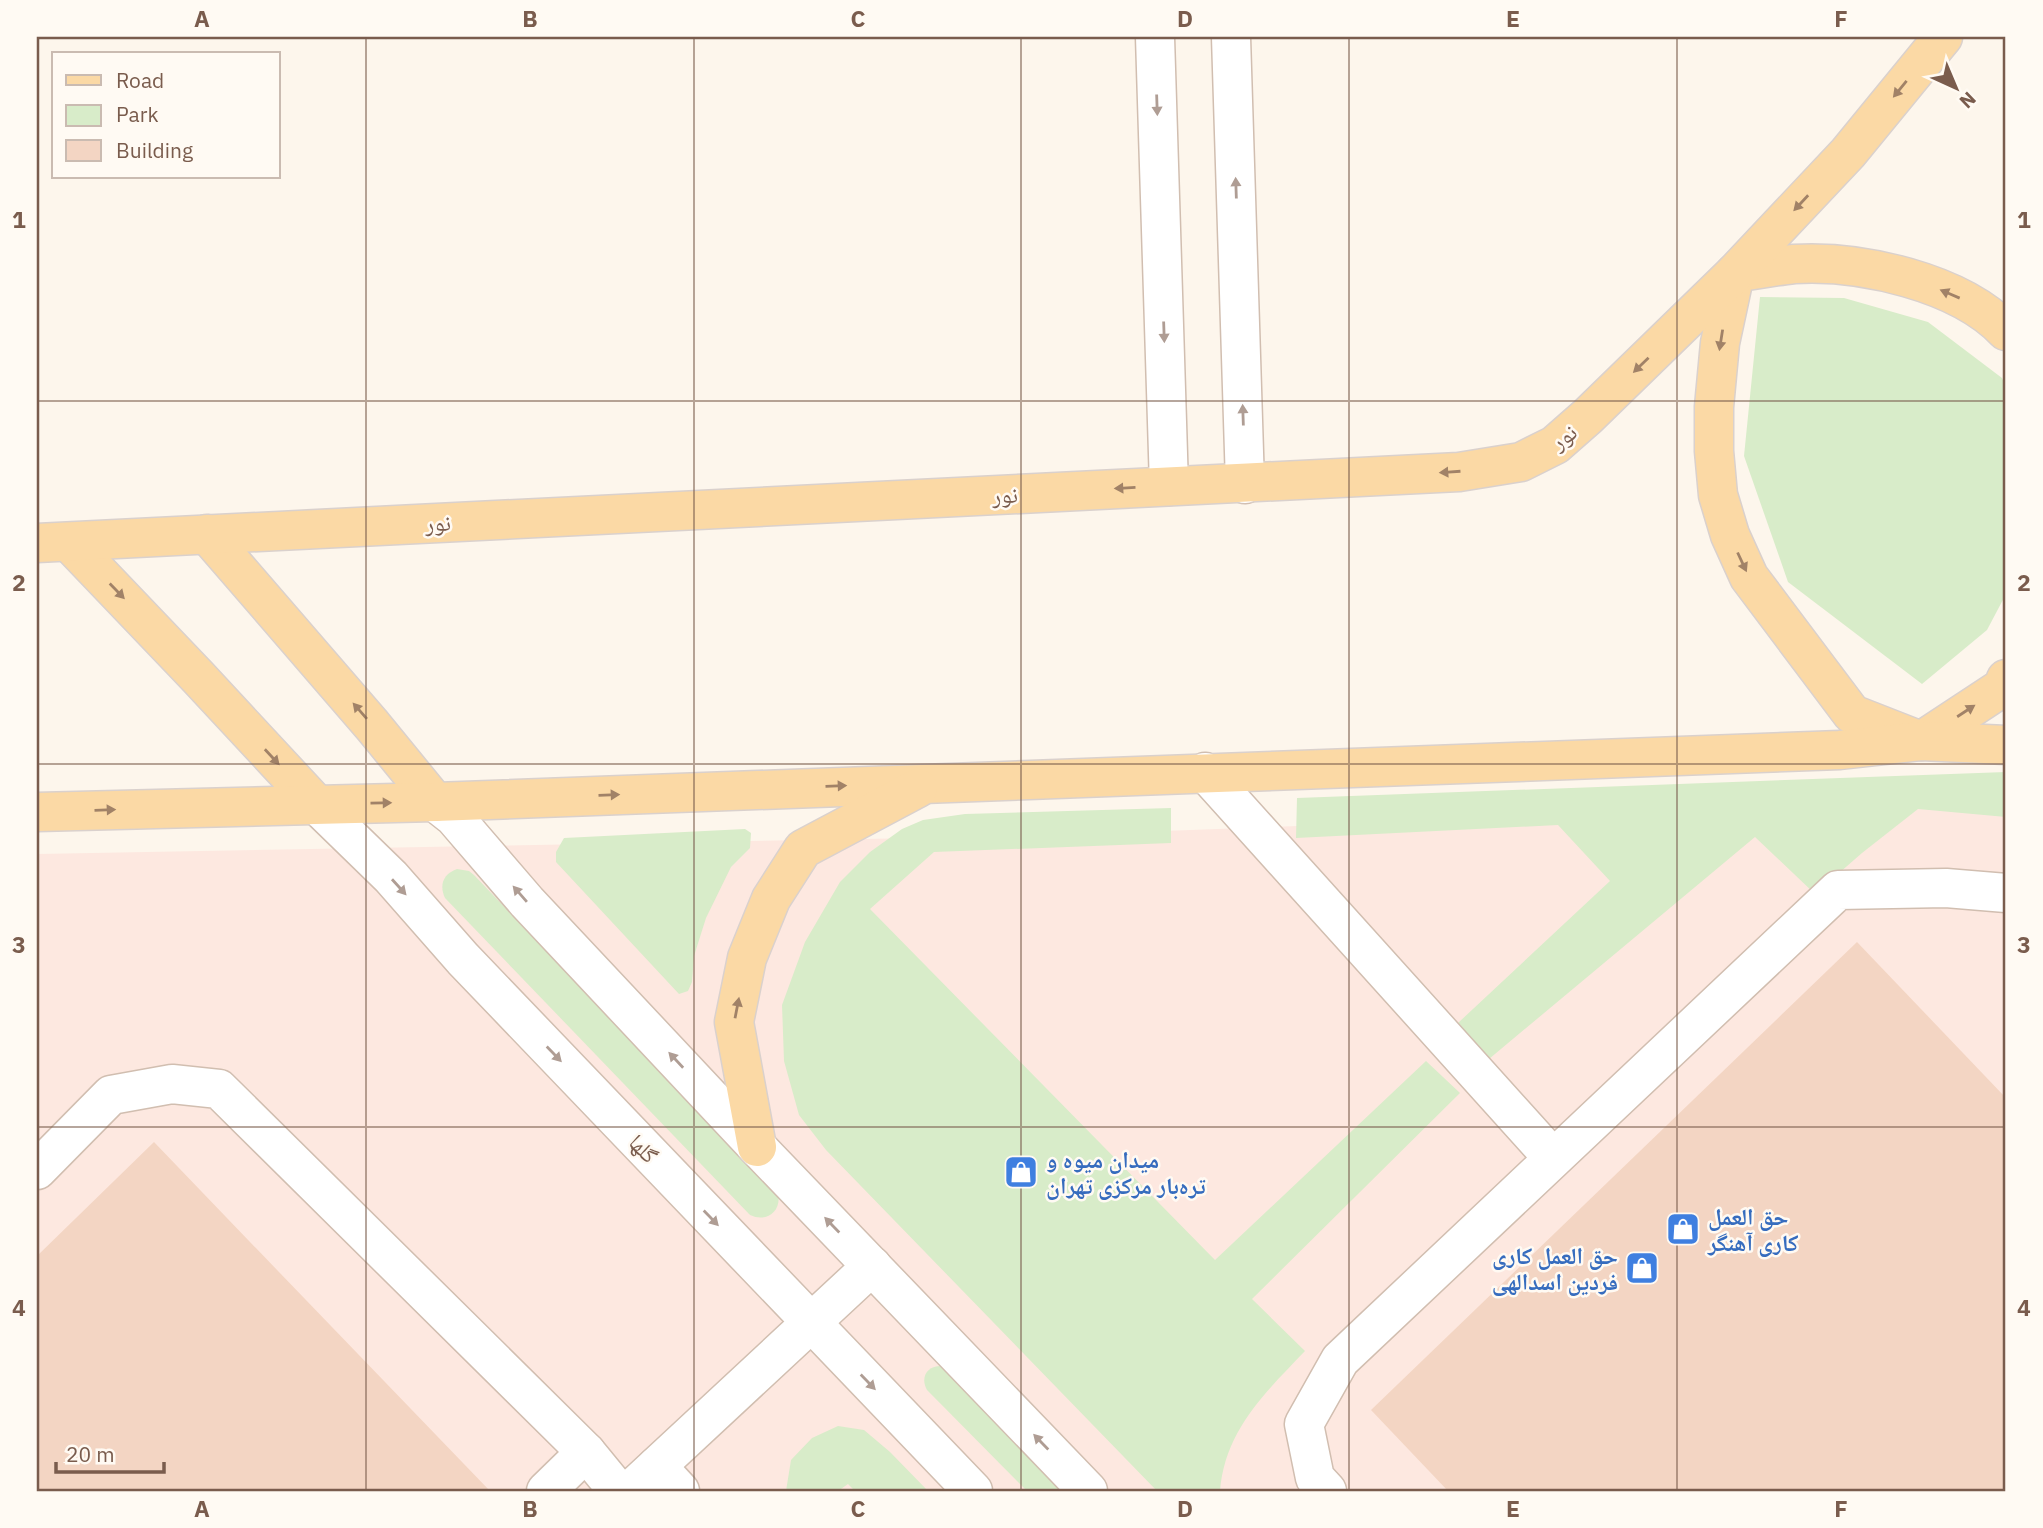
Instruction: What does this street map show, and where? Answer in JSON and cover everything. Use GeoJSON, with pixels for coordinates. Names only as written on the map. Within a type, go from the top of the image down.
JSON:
{"type":"FeatureCollection","features":[{"type":"Feature","properties":{"kind":"main road","name":"نور"},"geometry":{"type":"LineString","coordinates":[[53,543],[1245,484],[1459,472],[1521,462],[1555,445],[1588,416],[1735,273],[1848,153],[1943,37]]}},
{"type":"Feature","properties":{"kind":"main road"},"geometry":{"type":"LineString","coordinates":[[1921,741],[1852,715],[1749,578],[1730,535],[1718,495],[1714,407],[1720,343],[1735,273],[1796,264],[1881,270],[1909,277],[1968,302],[2006,331]]}},
{"type":"Feature","properties":{"kind":"main road"},"geometry":{"type":"LineString","coordinates":[[207,534],[435,802]]}},
{"type":"Feature","properties":{"kind":"main road"},"geometry":{"type":"LineString","coordinates":[[53,543],[198,677],[316,804]]}},
{"type":"Feature","properties":{"kind":"main road"},"geometry":{"type":"LineString","coordinates":[[1921,741],[2003,687],[2006,679]]}},
{"type":"Feature","properties":{"kind":"main road"},"geometry":{"type":"LineString","coordinates":[[37,812],[435,802],[1840,750],[1921,741],[1988,745]]}},
{"type":"Feature","properties":{"kind":"main road"},"geometry":{"type":"LineString","coordinates":[[757,1147],[734,1022],[747,958],[771,899],[803,849],[928,782]]}},
{"type":"Feature","properties":{"kind":"street"},"geometry":{"type":"LineString","coordinates":[[1155,37],[1169,486]]}},
{"type":"Feature","properties":{"kind":"street"},"geometry":{"type":"LineString","coordinates":[[1231,37],[1245,484]]}},
{"type":"Feature","properties":{"kind":"street"},"geometry":{"type":"LineString","coordinates":[[1205,772],[1553,1158]]}},
{"type":"Feature","properties":{"kind":"street"},"geometry":{"type":"LineString","coordinates":[[435,802],[454,817],[527,902],[757,1147],[1088,1491]]}},
{"type":"Feature","properties":{"kind":"street","name":"گلها"},"geometry":{"type":"LineString","coordinates":[[316,804],[391,877],[463,959],[973,1491]]}},
{"type":"Feature","properties":{"kind":"street"},"geometry":{"type":"LineString","coordinates":[[1327,1491],[1315,1478],[1304,1424],[1340,1360],[1838,890],[1946,888],[2006,893]]}},
{"type":"Feature","properties":{"kind":"street"},"geometry":{"type":"LineString","coordinates":[[37,1170],[111,1095],[173,1084],[219,1089],[586,1452],[618,1491]]}},
{"type":"Feature","properties":{"kind":"street"},"geometry":{"type":"LineString","coordinates":[[656,1483],[811,1322],[872,1266]]}},
{"type":"Feature","properties":{"kind":"street"},"geometry":{"type":"LineString","coordinates":[[546,1491],[586,1452]]}},
{"type":"Feature","properties":{"kind":"shaded area","name":"میدان میوه و تره‌بار مرکزی تهران"},"geometry":{"type":"Polygon","coordinates":[[[2006,800],[2006,1491],[37,1491],[37,854],[1027,836],[2006,800]]]}},
{"type":"Feature","properties":{"kind":"green space"},"geometry":{"type":"Polygon","coordinates":[[[1760,297],[1844,298],[1928,322],[2002,378],[2006,387],[2006,594],[1987,630],[1922,684],[1788,582],[1744,456],[1760,297]]]}},
{"type":"Feature","properties":{"kind":"green space"},"geometry":{"type":"Polygon","coordinates":[[[2006,772],[2006,817],[1918,809],[1815,894],[1755,837],[1489,1059],[1458,1023],[1610,881],[1558,825],[1296,838],[1297,798],[2006,772]]]}},
{"type":"Feature","properties":{"kind":"green space"},"geometry":{"type":"Polygon","coordinates":[[[1171,808],[1171,843],[934,852],[870,909],[1215,1260],[1426,1061],[1460,1093],[1252,1299],[1305,1351],[1249,1414],[1230,1449],[1223,1469],[1220,1491],[1157,1491],[826,1150],[799,1115],[784,1061],[782,1005],[805,942],[840,882],[870,852],[902,829],[923,820],[965,814],[1171,808]]]}},
{"type":"Feature","properties":{"kind":"green space"},"geometry":{"type":"Polygon","coordinates":[[[745,829],[751,833],[750,848],[731,867],[706,918],[694,956],[692,982],[688,991],[679,994],[556,862],[556,852],[564,838],[745,829]]]}},
{"type":"Feature","properties":{"kind":"green space"},"geometry":{"type":"Polygon","coordinates":[[[457,869],[469,871],[474,875],[778,1193],[778,1205],[772,1214],[762,1217],[750,1215],[445,898],[442,889],[444,880],[457,869]]]}},
{"type":"Feature","properties":{"kind":"green space"},"geometry":{"type":"Polygon","coordinates":[[[936,1366],[941,1366],[1065,1491],[1027,1491],[927,1390],[924,1381],[926,1373],[936,1366]]]}},
{"type":"Feature","properties":{"kind":"green space"},"geometry":{"type":"Polygon","coordinates":[[[838,1426],[864,1430],[928,1491],[855,1491],[848,1484],[838,1491],[786,1491],[791,1460],[812,1438],[838,1426]]]}},
{"type":"Feature","properties":{"kind":"building"},"geometry":{"type":"Polygon","coordinates":[[[1857,942],[2006,1098],[2006,1491],[1448,1491],[1371,1410],[1857,942]]]}},
{"type":"Feature","properties":{"kind":"building"},"geometry":{"type":"Polygon","coordinates":[[[154,1142],[490,1491],[37,1491],[37,1256],[154,1142]]]}},
{"type":"Feature","properties":{"kind":"place","name":"میدان میوه و تره‌بار مرکزی تهران"},"geometry":{"type":"Point","coordinates":[1021,1172]}},
{"type":"Feature","properties":{"kind":"place","name":"حق العمل کاری آهنگر"},"geometry":{"type":"Point","coordinates":[1683,1229]}},
{"type":"Feature","properties":{"kind":"place","name":"حق العمل کاری فردین اسدالهی"},"geometry":{"type":"Point","coordinates":[1642,1268]}}]}
